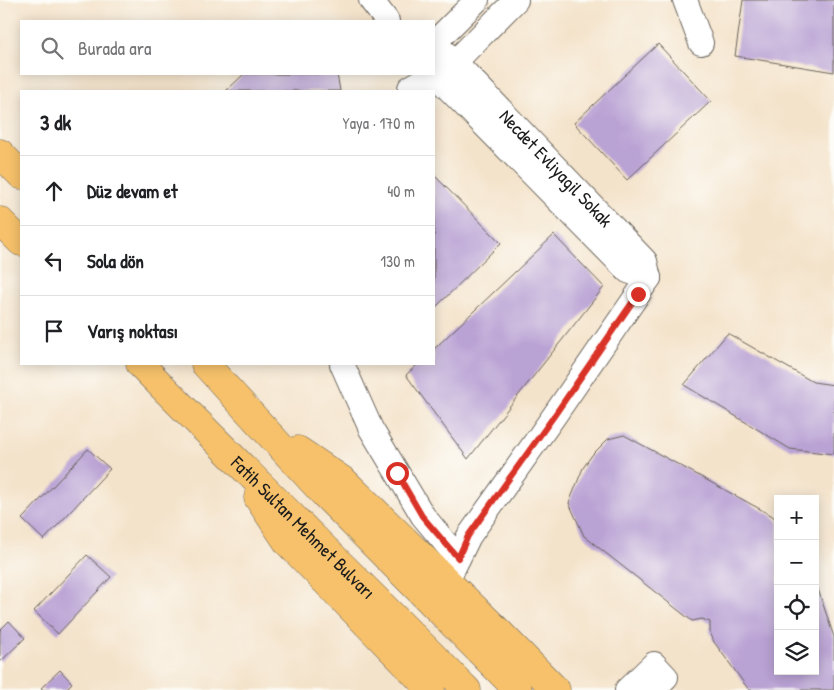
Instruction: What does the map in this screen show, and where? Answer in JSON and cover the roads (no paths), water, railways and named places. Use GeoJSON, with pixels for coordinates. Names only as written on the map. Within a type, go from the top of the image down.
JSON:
{"type":"FeatureCollection","features":[{"type":"Feature","properties":{"kind":"highway"},"geometry":{"type":"LineString","coordinates":[[0,153],[20,173]]}},
{"type":"Feature","properties":{"kind":"highway"},"geometry":{"type":"LineString","coordinates":[[0,221],[20,241]]}},
{"type":"Feature","properties":{"kind":"highway","name":"Fatih Sultan Mehmet Bulvarı"},"geometry":{"type":"LineString","coordinates":[[141,365],[233,459],[304,526],[468,690]]}},
{"type":"Feature","properties":{"kind":"highway","name":"Fatih Sultan Mehmet Bulvarı"},"geometry":{"type":"LineString","coordinates":[[206,365],[325,495],[518,690]]}},
{"type":"Feature","properties":{"kind":"highway"},"geometry":{"type":"LineString","coordinates":[[263,427],[344,481],[452,570],[556,690]]}},
{"type":"Feature","properties":{"kind":"highway"},"geometry":{"type":"LineString","coordinates":[[233,459],[288,543],[432,690]]}},
{"type":"Feature","properties":{"kind":"street"},"geometry":{"type":"LineString","coordinates":[[371,0],[386,20]]}},
{"type":"Feature","properties":{"kind":"street"},"geometry":{"type":"LineString","coordinates":[[435,44],[477,0]]}},
{"type":"Feature","properties":{"kind":"street"},"geometry":{"type":"LineString","coordinates":[[435,73],[455,62],[516,0]]}},
{"type":"Feature","properties":{"kind":"street"},"geometry":{"type":"LineString","coordinates":[[685,0],[701,43]]}},
{"type":"Feature","properties":{"kind":"street","name":"Necdet Evliyagil Sokak"},"geometry":{"type":"LineString","coordinates":[[435,46],[455,62],[645,260],[649,278]]}},
{"type":"Feature","properties":{"kind":"street"},"geometry":{"type":"LineString","coordinates":[[411,84],[432,75]]}},
{"type":"Feature","properties":{"kind":"street"},"geometry":{"type":"LineString","coordinates":[[435,75],[628,270],[649,278],[468,536],[452,570]]}},
{"type":"Feature","properties":{"kind":"street"},"geometry":{"type":"LineString","coordinates":[[342,365],[375,437],[452,570]]}},
{"type":"Feature","properties":{"kind":"street"},"geometry":{"type":"LineString","coordinates":[[627,690],[654,664],[666,677],[653,690]]}}]}
